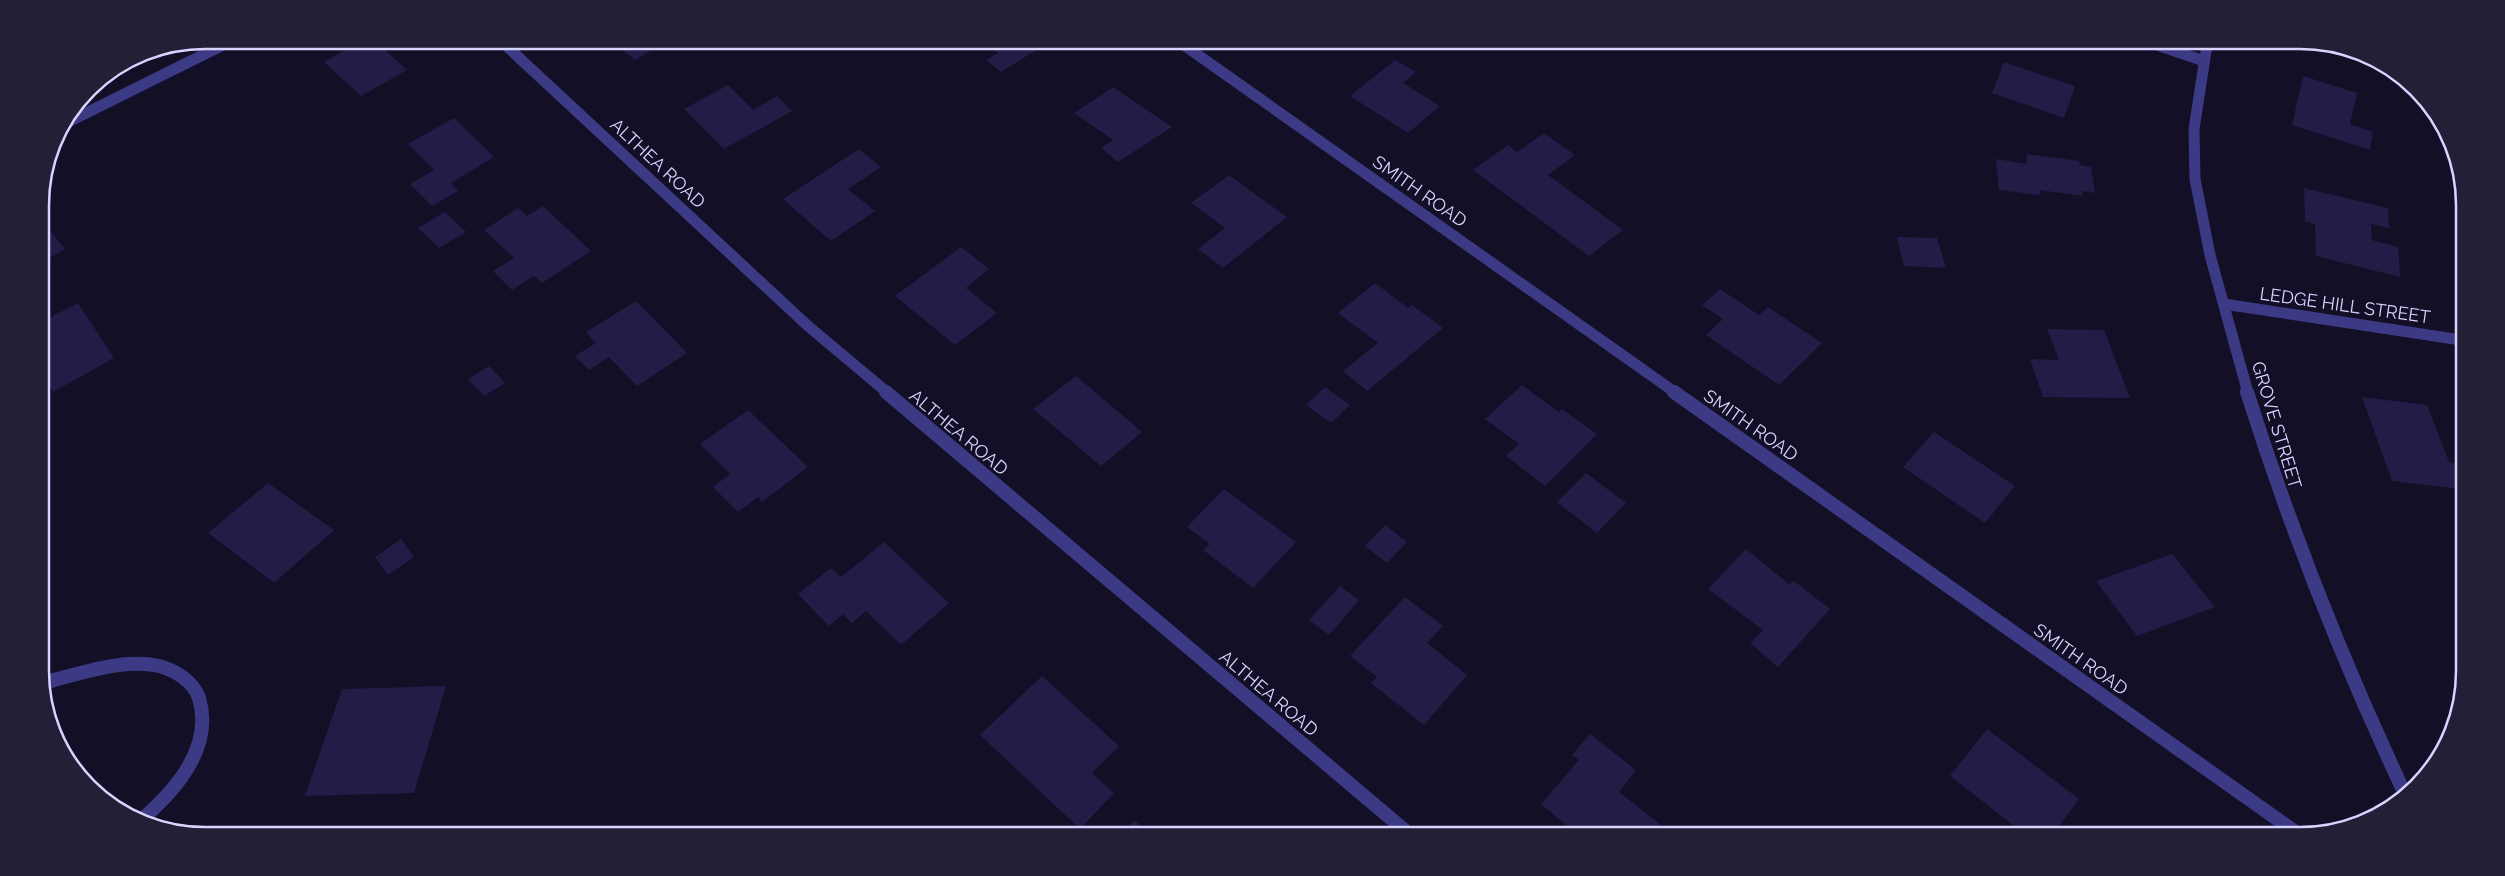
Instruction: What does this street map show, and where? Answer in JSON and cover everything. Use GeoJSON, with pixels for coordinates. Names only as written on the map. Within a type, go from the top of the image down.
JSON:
{"type":"FeatureCollection","features":[{"type":"Feature","properties":{"kind":"street"},"geometry":{"type":"LineString","coordinates":[[75,119],[216,49]]}},
{"type":"Feature","properties":{"kind":"street","name":"ALTHEA ROAD"},"geometry":{"type":"LineString","coordinates":[[510,49],[808,326],[1401,827]]}},
{"type":"Feature","properties":{"kind":"street","name":"SMITH ROAD"},"geometry":{"type":"LineString","coordinates":[[1188,49],[2288,827]]}},
{"type":"Feature","properties":{"kind":"street"},"geometry":{"type":"LineString","coordinates":[[2169,49],[2204,61]]}},
{"type":"Feature","properties":{"kind":"street","name":"GROVE STREET"},"geometry":{"type":"LineString","coordinates":[[2206,49],[2195,113],[2195,179],[2203,223],[2252,411],[2284,508],[2332,630],[2403,789]]}},
{"type":"Feature","properties":{"kind":"street","name":"LEDGE HILL STREET"},"geometry":{"type":"LineString","coordinates":[[2224,304],[2456,339]]}},
{"type":"Feature","properties":{"kind":"street"},"geometry":{"type":"LineString","coordinates":[[49,682],[115,667],[146,664],[173,671],[185,679],[194,689],[203,713],[200,740],[196,754],[180,781],[146,815]]}},
{"type":"Feature","properties":{"kind":"building"},"geometry":{"type":"Polygon","coordinates":[[[347,49],[384,49],[407,70],[361,96],[324,62],[347,49]]]}},
{"type":"Feature","properties":{"kind":"building"},"geometry":{"type":"Polygon","coordinates":[[[622,49],[654,49],[635,60],[622,49]]]}},
{"type":"Feature","properties":{"kind":"building"},"geometry":{"type":"Polygon","coordinates":[[[993,49],[1038,49],[1001,72],[986,60],[998,53],[993,49]]]}},
{"type":"Feature","properties":{"kind":"building"},"geometry":{"type":"Polygon","coordinates":[[[1395,60],[1416,72],[1403,83],[1440,106],[1408,133],[1350,96],[1395,60]]]}},
{"type":"Feature","properties":{"kind":"building"},"geometry":{"type":"Polygon","coordinates":[[[2004,62],[2075,86],[2064,118],[1992,93],[2004,62]]]}},
{"type":"Feature","properties":{"kind":"building"},"geometry":{"type":"Polygon","coordinates":[[[2303,76],[2357,93],[2350,124],[2373,132],[2370,150],[2292,125],[2303,76]]]}},
{"type":"Feature","properties":{"kind":"building"},"geometry":{"type":"Polygon","coordinates":[[[728,85],[753,110],[777,96],[792,111],[724,149],[684,109],[728,85]]]}},
{"type":"Feature","properties":{"kind":"building"},"geometry":{"type":"Polygon","coordinates":[[[1113,87],[1172,127],[1118,162],[1101,148],[1113,140],[1074,113],[1113,87]]]}},
{"type":"Feature","properties":{"kind":"building"},"geometry":{"type":"Polygon","coordinates":[[[454,118],[494,157],[451,183],[458,191],[432,206],[410,184],[434,170],[408,144],[454,118]]]}},
{"type":"Feature","properties":{"kind":"building"},"geometry":{"type":"Polygon","coordinates":[[[1544,133],[1575,155],[1548,175],[1623,230],[1589,256],[1473,170],[1508,145],[1517,152],[1544,133]]]}},
{"type":"Feature","properties":{"kind":"building"},"geometry":{"type":"Polygon","coordinates":[[[859,149],[881,167],[848,189],[875,211],[831,241],[783,199],[859,149]]]}},
{"type":"Feature","properties":{"kind":"building"},"geometry":{"type":"Polygon","coordinates":[[[2026,154],[2079,161],[2080,165],[2091,167],[2095,193],[2082,191],[2083,196],[2039,190],[2040,195],[1999,190],[1996,159],[2027,164],[2026,154]]]}},
{"type":"Feature","properties":{"kind":"building"},"geometry":{"type":"Polygon","coordinates":[[[1229,175],[1287,217],[1223,268],[1198,249],[1225,228],[1191,203],[1229,175]]]}},
{"type":"Feature","properties":{"kind":"building"},"geometry":{"type":"Polygon","coordinates":[[[2304,188],[2388,208],[2389,228],[2371,224],[2372,240],[2398,247],[2400,277],[2316,256],[2315,224],[2305,221],[2304,188]]]}},
{"type":"Feature","properties":{"kind":"building"},"geometry":{"type":"Polygon","coordinates":[[[543,206],[591,251],[542,283],[534,276],[512,290],[493,271],[514,258],[484,230],[518,208],[527,216],[543,206]]]}},
{"type":"Feature","properties":{"kind":"building"},"geometry":{"type":"Polygon","coordinates":[[[445,212],[466,232],[439,248],[418,228],[445,212]]]}},
{"type":"Feature","properties":{"kind":"building"},"geometry":{"type":"Polygon","coordinates":[[[49,230],[65,249],[49,258],[49,230]]]}},
{"type":"Feature","properties":{"kind":"building"},"geometry":{"type":"Polygon","coordinates":[[[1897,237],[1937,238],[1946,268],[1904,266],[1897,237]]]}},
{"type":"Feature","properties":{"kind":"building"},"geometry":{"type":"Polygon","coordinates":[[[961,247],[989,269],[966,288],[997,313],[955,345],[895,296],[961,247]]]}},
{"type":"Feature","properties":{"kind":"building"},"geometry":{"type":"Polygon","coordinates":[[[1375,283],[1408,308],[1412,305],[1443,328],[1367,391],[1343,371],[1378,343],[1338,313],[1375,283]]]}},
{"type":"Feature","properties":{"kind":"building"},"geometry":{"type":"Polygon","coordinates":[[[1720,289],[1759,315],[1768,307],[1822,343],[1779,385],[1706,335],[1723,319],[1702,305],[1720,289]]]}},
{"type":"Feature","properties":{"kind":"building"},"geometry":{"type":"Polygon","coordinates":[[[636,301],[687,353],[637,386],[609,357],[589,370],[575,356],[596,343],[586,332],[636,301]]]}},
{"type":"Feature","properties":{"kind":"building"},"geometry":{"type":"Polygon","coordinates":[[[78,303],[114,358],[53,392],[49,386],[49,318],[78,303]]]}},
{"type":"Feature","properties":{"kind":"building"},"geometry":{"type":"Polygon","coordinates":[[[2047,329],[2104,330],[2130,398],[2043,397],[2030,359],[2059,360],[2047,329]]]}},
{"type":"Feature","properties":{"kind":"building"},"geometry":{"type":"Polygon","coordinates":[[[489,366],[505,383],[484,396],[468,379],[489,366]]]}},
{"type":"Feature","properties":{"kind":"building"},"geometry":{"type":"Polygon","coordinates":[[[1076,376],[1142,432],[1101,466],[1033,409],[1076,376]]]}},
{"type":"Feature","properties":{"kind":"building"},"geometry":{"type":"Polygon","coordinates":[[[1522,385],[1559,412],[1562,409],[1597,434],[1545,486],[1506,456],[1519,444],[1485,419],[1522,385]]]}},
{"type":"Feature","properties":{"kind":"building"},"geometry":{"type":"Polygon","coordinates":[[[1325,387],[1350,405],[1331,423],[1306,405],[1325,387]]]}},
{"type":"Feature","properties":{"kind":"building"},"geometry":{"type":"Polygon","coordinates":[[[2362,397],[2427,405],[2449,462],[2456,463],[2456,489],[2392,481],[2362,397]]]}},
{"type":"Feature","properties":{"kind":"building"},"geometry":{"type":"Polygon","coordinates":[[[748,410],[808,467],[762,502],[758,497],[738,512],[713,487],[730,474],[700,444],[748,410]]]}},
{"type":"Feature","properties":{"kind":"building"},"geometry":{"type":"Polygon","coordinates":[[[1934,432],[2015,486],[1985,523],[1903,467],[1934,432]]]}},
{"type":"Feature","properties":{"kind":"building"},"geometry":{"type":"Polygon","coordinates":[[[1586,473],[1626,503],[1597,533],[1557,502],[1586,473]]]}},
{"type":"Feature","properties":{"kind":"building"},"geometry":{"type":"Polygon","coordinates":[[[268,483],[334,530],[274,583],[208,533],[268,483]]]}},
{"type":"Feature","properties":{"kind":"building"},"geometry":{"type":"Polygon","coordinates":[[[1224,489],[1296,542],[1253,588],[1203,550],[1210,544],[1187,527],[1224,489]]]}},
{"type":"Feature","properties":{"kind":"building"},"geometry":{"type":"Polygon","coordinates":[[[1385,525],[1407,542],[1387,563],[1365,546],[1385,525]]]}},
{"type":"Feature","properties":{"kind":"building"},"geometry":{"type":"Polygon","coordinates":[[[401,539],[414,557],[388,575],[375,557],[401,539]]]}},
{"type":"Feature","properties":{"kind":"building"},"geometry":{"type":"Polygon","coordinates":[[[884,542],[949,603],[901,645],[866,611],[852,623],[843,614],[829,626],[798,594],[831,568],[841,577],[884,542]]]}},
{"type":"Feature","properties":{"kind":"building"},"geometry":{"type":"Polygon","coordinates":[[[1746,549],[1789,584],[1794,581],[1830,609],[1778,667],[1750,643],[1763,630],[1708,589],[1746,549]]]}},
{"type":"Feature","properties":{"kind":"building"},"geometry":{"type":"Polygon","coordinates":[[[2172,554],[2215,607],[2137,636],[2096,581],[2172,554]]]}},
{"type":"Feature","properties":{"kind":"building"},"geometry":{"type":"Polygon","coordinates":[[[1340,586],[1359,600],[1329,635],[1309,620],[1340,586]]]}},
{"type":"Feature","properties":{"kind":"building"},"geometry":{"type":"Polygon","coordinates":[[[1405,597],[1443,626],[1427,643],[1467,675],[1424,725],[1371,683],[1377,677],[1350,656],[1405,597]]]}},
{"type":"Feature","properties":{"kind":"building"},"geometry":{"type":"Polygon","coordinates":[[[1042,676],[1119,746],[1092,773],[1114,793],[1082,827],[1078,827],[980,735],[1042,676]]]}},
{"type":"Feature","properties":{"kind":"building"},"geometry":{"type":"Polygon","coordinates":[[[446,686],[414,793],[305,796],[342,689],[446,686]]]}},
{"type":"Feature","properties":{"kind":"building"},"geometry":{"type":"Polygon","coordinates":[[[1987,729],[2079,799],[2059,827],[2016,827],[1950,776],[1987,729]]]}},
{"type":"Feature","properties":{"kind":"building"},"geometry":{"type":"Polygon","coordinates":[[[1590,734],[1636,770],[1619,792],[1663,827],[1569,827],[1541,804],[1579,760],[1572,755],[1590,734]]]}},
{"type":"Feature","properties":{"kind":"building"},"geometry":{"type":"Polygon","coordinates":[[[1134,820],[1143,827],[1128,827],[1134,820]]]}}]}
